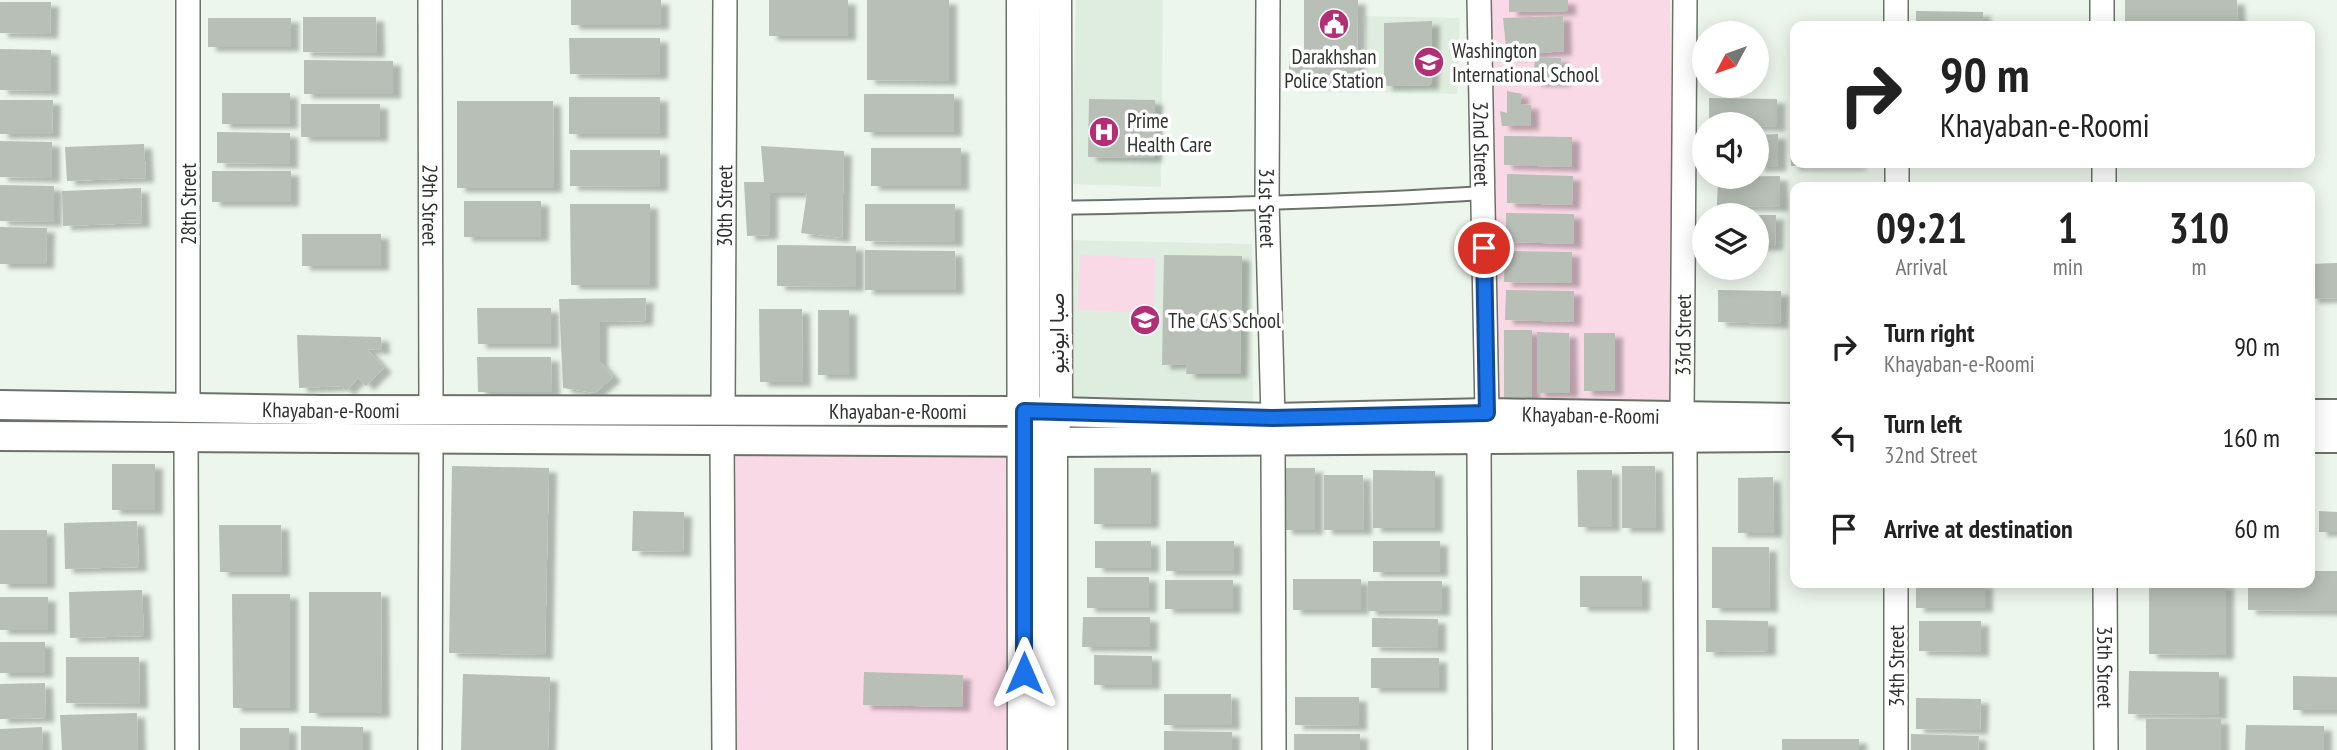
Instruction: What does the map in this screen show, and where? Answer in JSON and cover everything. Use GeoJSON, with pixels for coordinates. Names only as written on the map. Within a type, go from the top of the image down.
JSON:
{"type":"FeatureCollection","features":[{"type":"Feature","properties":{"kind":"main road","name":"صبا ایونیو"},"geometry":{"type":"LineString","coordinates":[[1023,0],[1044,424],[1051,750]]}},
{"type":"Feature","properties":{"kind":"main road","name":"صبا ایونیو"},"geometry":{"type":"LineString","coordinates":[[1024,750],[1060,208],[1055,0]]}},
{"type":"Feature","properties":{"kind":"street","name":"28th Street"},"geometry":{"type":"LineString","coordinates":[[188,0],[188,409]]}},
{"type":"Feature","properties":{"kind":"street","name":"29th Street"},"geometry":{"type":"LineString","coordinates":[[430,0],[431,410]]}},
{"type":"Feature","properties":{"kind":"street","name":"30th Street"},"geometry":{"type":"LineString","coordinates":[[724,750],[725,0]]}},
{"type":"Feature","properties":{"kind":"street","name":"31st Street"},"geometry":{"type":"LineString","coordinates":[[1268,0],[1267,201],[1273,429],[1274,750]]}},
{"type":"Feature","properties":{"kind":"street","name":"32nd Street"},"geometry":{"type":"LineString","coordinates":[[1479,0],[1483,193],[1480,750]]}},
{"type":"Feature","properties":{"kind":"street","name":"33rd Street"},"geometry":{"type":"LineString","coordinates":[[1685,0],[1683,427],[1686,750]]}},
{"type":"Feature","properties":{"kind":"street"},"geometry":{"type":"LineString","coordinates":[[1896,0],[1896,21]]}},
{"type":"Feature","properties":{"kind":"street"},"geometry":{"type":"LineString","coordinates":[[2102,0],[2102,21]]}},
{"type":"Feature","properties":{"kind":"street","name":"Khayaban-e-Roomi"},"geometry":{"type":"LineString","coordinates":[[0,405],[431,410],[723,425]]}},
{"type":"Feature","properties":{"kind":"street"},"geometry":{"type":"LineString","coordinates":[[286,409],[293,415],[296,424],[293,432],[286,437]]}},
{"type":"Feature","properties":{"kind":"street"},"geometry":{"type":"LineString","coordinates":[[322,410],[315,417],[315,427],[326,438]]}},
{"type":"Feature","properties":{"kind":"street"},"geometry":{"type":"LineString","coordinates":[[2315,414],[2337,414]]}},
{"type":"Feature","properties":{"kind":"street","name":"Khayaban-e-Roomi"},"geometry":{"type":"LineString","coordinates":[[0,436],[431,438],[723,425],[1044,424],[1273,429],[1483,425],[1790,428]]}},
{"type":"Feature","properties":{"kind":"street"},"geometry":{"type":"LineString","coordinates":[[186,437],[187,750]]}},
{"type":"Feature","properties":{"kind":"street"},"geometry":{"type":"LineString","coordinates":[[430,750],[431,438]]}},
{"type":"Feature","properties":{"kind":"street"},"geometry":{"type":"LineString","coordinates":[[2315,438],[2337,438]]}},
{"type":"Feature","properties":{"kind":"street","name":"34th Street"},"geometry":{"type":"LineString","coordinates":[[1896,588],[1896,750]]}},
{"type":"Feature","properties":{"kind":"street","name":"35th Street"},"geometry":{"type":"LineString","coordinates":[[2105,588],[2106,750]]}},
{"type":"Feature","properties":{"kind":"lane"},"geometry":{"type":"LineString","coordinates":[[1066,0],[1060,208],[1267,201],[1315,203],[1483,193]]}},
{"type":"Feature","properties":{"kind":"shaded area"},"geometry":{"type":"Polygon","coordinates":[[[1076,0],[1163,0],[1161,187],[1071,184],[1076,0]]]}},
{"type":"Feature","properties":{"kind":"shaded area"},"geometry":{"type":"Polygon","coordinates":[[[1487,0],[1670,0],[1675,400],[1618,406],[1494,404],[1487,0]]]}},
{"type":"Feature","properties":{"kind":"shaded area"},"geometry":{"type":"Polygon","coordinates":[[[1365,16],[1460,18],[1457,94],[1367,92],[1365,16]]]}},
{"type":"Feature","properties":{"kind":"shaded area"},"geometry":{"type":"Polygon","coordinates":[[[1071,240],[1252,244],[1253,406],[1073,405],[1071,240]]]}},
{"type":"Feature","properties":{"kind":"shaded area"},"geometry":{"type":"Polygon","coordinates":[[[1080,255],[1155,258],[1154,313],[1078,310],[1080,255]]]}},
{"type":"Feature","properties":{"kind":"shaded area"},"geometry":{"type":"Polygon","coordinates":[[[731,448],[1015,449],[1012,750],[732,750],[731,448]]]}},
{"type":"Feature","properties":{"kind":"building"},"geometry":{"type":"Polygon","coordinates":[[[571,0],[661,0],[661,25],[571,25],[571,0]]]}},
{"type":"Feature","properties":{"kind":"building"},"geometry":{"type":"Polygon","coordinates":[[[769,0],[848,0],[848,36],[769,36],[769,0]]]}},
{"type":"Feature","properties":{"kind":"building"},"geometry":{"type":"Polygon","coordinates":[[[867,0],[949,0],[949,81],[867,80],[867,0]]]}},
{"type":"Feature","properties":{"kind":"building"},"geometry":{"type":"Polygon","coordinates":[[[1304,0],[1358,0],[1357,85],[1289,84],[1289,53],[1304,53],[1304,0]]]}},
{"type":"Feature","properties":{"kind":"building"},"geometry":{"type":"Polygon","coordinates":[[[1509,0],[1568,0],[1568,11],[1509,12],[1509,0]]]}},
{"type":"Feature","properties":{"kind":"building"},"geometry":{"type":"Polygon","coordinates":[[[2125,0],[2237,0],[2238,21],[2125,21],[2125,0]]]}},
{"type":"Feature","properties":{"kind":"building"},"geometry":{"type":"Polygon","coordinates":[[[0,2],[51,2],[50,34],[0,33],[0,2]]]}},
{"type":"Feature","properties":{"kind":"building"},"geometry":{"type":"Polygon","coordinates":[[[1916,11],[1983,12],[1983,21],[1916,21],[1916,11]]]}},
{"type":"Feature","properties":{"kind":"building"},"geometry":{"type":"Polygon","coordinates":[[[1563,16],[1564,51],[1507,56],[1503,18],[1563,16]]]}},
{"type":"Feature","properties":{"kind":"building"},"geometry":{"type":"Polygon","coordinates":[[[303,17],[376,17],[377,53],[303,52],[303,17]]]}},
{"type":"Feature","properties":{"kind":"building"},"geometry":{"type":"Polygon","coordinates":[[[208,18],[291,18],[291,47],[208,47],[208,18]]]}},
{"type":"Feature","properties":{"kind":"building"},"geometry":{"type":"Polygon","coordinates":[[[1432,21],[1431,85],[1384,86],[1384,23],[1432,21]]]}},
{"type":"Feature","properties":{"kind":"building"},"geometry":{"type":"Polygon","coordinates":[[[569,38],[660,38],[660,75],[570,74],[569,38]]]}},
{"type":"Feature","properties":{"kind":"building"},"geometry":{"type":"Polygon","coordinates":[[[0,49],[51,50],[51,91],[0,90],[0,49]]]}},
{"type":"Feature","properties":{"kind":"building"},"geometry":{"type":"Polygon","coordinates":[[[1535,57],[1561,58],[1562,82],[1533,82],[1535,57]]]}},
{"type":"Feature","properties":{"kind":"building"},"geometry":{"type":"Polygon","coordinates":[[[304,60],[393,61],[393,94],[304,94],[304,60]]]}},
{"type":"Feature","properties":{"kind":"building"},"geometry":{"type":"Polygon","coordinates":[[[1507,91],[1522,94],[1520,104],[1531,105],[1531,126],[1502,126],[1500,111],[1507,113],[1507,91]]]}},
{"type":"Feature","properties":{"kind":"building"},"geometry":{"type":"Polygon","coordinates":[[[222,93],[290,93],[290,124],[222,124],[222,93]]]}},
{"type":"Feature","properties":{"kind":"building"},"geometry":{"type":"Polygon","coordinates":[[[864,94],[954,94],[954,132],[864,132],[864,94]]]}},
{"type":"Feature","properties":{"kind":"building"},"geometry":{"type":"Polygon","coordinates":[[[569,97],[660,97],[660,134],[569,134],[569,97]]]}},
{"type":"Feature","properties":{"kind":"building"},"geometry":{"type":"Polygon","coordinates":[[[1709,98],[1777,99],[1777,127],[1769,127],[1769,112],[1709,112],[1709,98]]]}},
{"type":"Feature","properties":{"kind":"building"},"geometry":{"type":"Polygon","coordinates":[[[1089,99],[1155,100],[1154,158],[1088,157],[1089,99]]]}},
{"type":"Feature","properties":{"kind":"building"},"geometry":{"type":"Polygon","coordinates":[[[0,100],[53,100],[52,134],[0,134],[0,100]]]}},
{"type":"Feature","properties":{"kind":"building"},"geometry":{"type":"Polygon","coordinates":[[[457,101],[553,101],[554,188],[457,188],[457,101]]]}},
{"type":"Feature","properties":{"kind":"building"},"geometry":{"type":"Polygon","coordinates":[[[301,104],[380,104],[380,137],[301,137],[301,104]]]}},
{"type":"Feature","properties":{"kind":"building"},"geometry":{"type":"Polygon","coordinates":[[[217,132],[290,133],[290,164],[217,163],[217,132]]]}},
{"type":"Feature","properties":{"kind":"building"},"geometry":{"type":"Polygon","coordinates":[[[1769,134],[1778,134],[1778,167],[1769,167],[1769,134]]]}},
{"type":"Feature","properties":{"kind":"building"},"geometry":{"type":"Polygon","coordinates":[[[1504,136],[1572,137],[1572,167],[1504,165],[1504,136]]]}},
{"type":"Feature","properties":{"kind":"building"},"geometry":{"type":"Polygon","coordinates":[[[0,141],[52,142],[52,178],[0,177],[0,141]]]}},
{"type":"Feature","properties":{"kind":"building"},"geometry":{"type":"Polygon","coordinates":[[[144,144],[146,178],[67,181],[65,147],[144,144]]]}},
{"type":"Feature","properties":{"kind":"building"},"geometry":{"type":"Polygon","coordinates":[[[761,146],[844,151],[842,238],[801,233],[807,193],[770,193],[770,235],[747,236],[744,182],[764,182],[761,146]]]}},
{"type":"Feature","properties":{"kind":"building"},"geometry":{"type":"Polygon","coordinates":[[[871,148],[961,148],[961,186],[871,186],[871,148]]]}},
{"type":"Feature","properties":{"kind":"building"},"geometry":{"type":"Polygon","coordinates":[[[570,150],[660,150],[660,187],[570,186],[570,150]]]}},
{"type":"Feature","properties":{"kind":"building"},"geometry":{"type":"Polygon","coordinates":[[[212,171],[291,171],[291,202],[212,202],[212,171]]]}},
{"type":"Feature","properties":{"kind":"building"},"geometry":{"type":"Polygon","coordinates":[[[1507,174],[1573,176],[1572,205],[1507,203],[1507,174]]]}},
{"type":"Feature","properties":{"kind":"building"},"geometry":{"type":"Polygon","coordinates":[[[1769,176],[1780,176],[1780,207],[1769,207],[1769,203],[1717,203],[1718,189],[1769,189],[1769,176]]]}},
{"type":"Feature","properties":{"kind":"building"},"geometry":{"type":"Polygon","coordinates":[[[0,185],[54,186],[54,222],[0,221],[0,185]]]}},
{"type":"Feature","properties":{"kind":"building"},"geometry":{"type":"Polygon","coordinates":[[[141,188],[142,223],[63,226],[62,191],[141,188]]]}},
{"type":"Feature","properties":{"kind":"building"},"geometry":{"type":"Polygon","coordinates":[[[464,201],[541,201],[541,237],[464,237],[464,201]]]}},
{"type":"Feature","properties":{"kind":"building"},"geometry":{"type":"Polygon","coordinates":[[[570,204],[650,204],[650,285],[571,285],[570,204]]]}},
{"type":"Feature","properties":{"kind":"building"},"geometry":{"type":"Polygon","coordinates":[[[865,204],[955,204],[955,242],[865,241],[865,204]]]}},
{"type":"Feature","properties":{"kind":"building"},"geometry":{"type":"Polygon","coordinates":[[[1506,213],[1574,214],[1574,244],[1506,242],[1506,213]]]}},
{"type":"Feature","properties":{"kind":"building"},"geometry":{"type":"Polygon","coordinates":[[[1769,215],[1776,215],[1775,246],[1769,246],[1769,215]]]}},
{"type":"Feature","properties":{"kind":"building"},"geometry":{"type":"Polygon","coordinates":[[[0,227],[47,228],[46,264],[0,264],[0,227]]]}},
{"type":"Feature","properties":{"kind":"building"},"geometry":{"type":"Polygon","coordinates":[[[302,234],[381,234],[381,266],[302,266],[302,234]]]}},
{"type":"Feature","properties":{"kind":"building"},"geometry":{"type":"Polygon","coordinates":[[[777,245],[856,246],[856,287],[777,286],[777,245]]]}},
{"type":"Feature","properties":{"kind":"building"},"geometry":{"type":"Polygon","coordinates":[[[865,250],[955,251],[956,290],[865,290],[865,250]]]}},
{"type":"Feature","properties":{"kind":"building"},"geometry":{"type":"Polygon","coordinates":[[[1505,251],[1572,252],[1572,283],[1504,282],[1505,251]]]}},
{"type":"Feature","properties":{"kind":"building"},"geometry":{"type":"Polygon","coordinates":[[[1164,255],[1242,256],[1240,374],[1186,374],[1187,364],[1162,365],[1164,255]]]}},
{"type":"Feature","properties":{"kind":"building"},"geometry":{"type":"Polygon","coordinates":[[[2337,263],[2337,298],[2315,299],[2315,264],[2337,263]]]}},
{"type":"Feature","properties":{"kind":"building"},"geometry":{"type":"Polygon","coordinates":[[[1506,290],[1574,291],[1573,322],[1505,320],[1506,290]]]}},
{"type":"Feature","properties":{"kind":"building"},"geometry":{"type":"Polygon","coordinates":[[[1718,290],[1781,291],[1780,324],[1718,322],[1718,290]]]}},
{"type":"Feature","properties":{"kind":"building"},"geometry":{"type":"Polygon","coordinates":[[[646,298],[645,321],[600,322],[600,362],[613,377],[595,393],[563,388],[559,299],[646,298]]]}},
{"type":"Feature","properties":{"kind":"building"},"geometry":{"type":"Polygon","coordinates":[[[477,308],[551,308],[551,344],[478,344],[477,308]]]}},
{"type":"Feature","properties":{"kind":"building"},"geometry":{"type":"Polygon","coordinates":[[[759,309],[802,309],[803,382],[760,382],[759,309]]]}},
{"type":"Feature","properties":{"kind":"building"},"geometry":{"type":"Polygon","coordinates":[[[818,310],[849,310],[849,375],[818,375],[818,310]]]}},
{"type":"Feature","properties":{"kind":"building"},"geometry":{"type":"Polygon","coordinates":[[[1504,330],[1532,330],[1532,399],[1504,400],[1504,330]]]}},
{"type":"Feature","properties":{"kind":"building"},"geometry":{"type":"Polygon","coordinates":[[[1537,332],[1569,333],[1570,393],[1537,393],[1537,332]]]}},
{"type":"Feature","properties":{"kind":"building"},"geometry":{"type":"Polygon","coordinates":[[[1584,333],[1615,333],[1615,391],[1584,391],[1584,333]]]}},
{"type":"Feature","properties":{"kind":"building"},"geometry":{"type":"Polygon","coordinates":[[[297,335],[381,337],[382,350],[367,349],[384,368],[366,386],[358,378],[346,391],[342,386],[299,388],[297,335]]]}},
{"type":"Feature","properties":{"kind":"building"},"geometry":{"type":"Polygon","coordinates":[[[477,357],[551,357],[552,392],[478,392],[477,357]]]}},
{"type":"Feature","properties":{"kind":"building"},"geometry":{"type":"Polygon","coordinates":[[[112,464],[155,464],[155,510],[112,510],[112,464]]]}},
{"type":"Feature","properties":{"kind":"building"},"geometry":{"type":"Polygon","coordinates":[[[452,466],[549,468],[545,655],[449,653],[452,466]]]}},
{"type":"Feature","properties":{"kind":"building"},"geometry":{"type":"Polygon","coordinates":[[[1622,466],[1655,466],[1656,528],[1622,528],[1622,466]]]}},
{"type":"Feature","properties":{"kind":"building"},"geometry":{"type":"Polygon","coordinates":[[[1094,468],[1151,468],[1151,524],[1094,524],[1094,468]]]}},
{"type":"Feature","properties":{"kind":"building"},"geometry":{"type":"Polygon","coordinates":[[[1284,468],[1315,468],[1315,530],[1284,530],[1284,468]]]}},
{"type":"Feature","properties":{"kind":"building"},"geometry":{"type":"Polygon","coordinates":[[[1373,470],[1435,471],[1435,528],[1373,528],[1373,470]]]}},
{"type":"Feature","properties":{"kind":"building"},"geometry":{"type":"Polygon","coordinates":[[[1577,470],[1612,470],[1612,527],[1578,527],[1577,470]]]}},
{"type":"Feature","properties":{"kind":"building"},"geometry":{"type":"Polygon","coordinates":[[[1324,475],[1363,475],[1364,530],[1324,530],[1324,475]]]}},
{"type":"Feature","properties":{"kind":"building"},"geometry":{"type":"Polygon","coordinates":[[[1773,477],[1774,533],[1738,533],[1738,478],[1773,477]]]}},
{"type":"Feature","properties":{"kind":"building"},"geometry":{"type":"Polygon","coordinates":[[[633,511],[684,512],[683,552],[632,551],[633,511]]]}},
{"type":"Feature","properties":{"kind":"building"},"geometry":{"type":"Polygon","coordinates":[[[2319,511],[2337,512],[2337,532],[2319,532],[2319,511]]]}},
{"type":"Feature","properties":{"kind":"building"},"geometry":{"type":"Polygon","coordinates":[[[137,521],[139,567],[65,569],[64,523],[137,521]]]}},
{"type":"Feature","properties":{"kind":"building"},"geometry":{"type":"Polygon","coordinates":[[[219,525],[281,525],[282,572],[220,572],[219,525]]]}},
{"type":"Feature","properties":{"kind":"building"},"geometry":{"type":"Polygon","coordinates":[[[0,530],[47,530],[47,584],[0,584],[0,530]]]}},
{"type":"Feature","properties":{"kind":"building"},"geometry":{"type":"Polygon","coordinates":[[[1095,541],[1151,541],[1151,568],[1095,568],[1095,541]]]}},
{"type":"Feature","properties":{"kind":"building"},"geometry":{"type":"Polygon","coordinates":[[[1166,541],[1234,541],[1234,571],[1166,571],[1166,541]]]}},
{"type":"Feature","properties":{"kind":"building"},"geometry":{"type":"Polygon","coordinates":[[[1373,541],[1440,541],[1440,572],[1373,572],[1373,541]]]}},
{"type":"Feature","properties":{"kind":"building"},"geometry":{"type":"Polygon","coordinates":[[[1712,547],[1769,547],[1770,608],[1712,608],[1712,547]]]}},
{"type":"Feature","properties":{"kind":"building"},"geometry":{"type":"Polygon","coordinates":[[[2315,571],[2337,571],[2337,611],[2248,610],[2248,588],[2315,588],[2315,571]]]}},
{"type":"Feature","properties":{"kind":"building"},"geometry":{"type":"Polygon","coordinates":[[[1580,576],[1642,576],[1642,607],[1580,607],[1580,576]]]}},
{"type":"Feature","properties":{"kind":"building"},"geometry":{"type":"Polygon","coordinates":[[[1087,577],[1149,577],[1149,608],[1087,608],[1087,577]]]}},
{"type":"Feature","properties":{"kind":"building"},"geometry":{"type":"Polygon","coordinates":[[[1293,579],[1361,579],[1361,610],[1293,610],[1293,579]]]}},
{"type":"Feature","properties":{"kind":"building"},"geometry":{"type":"Polygon","coordinates":[[[1165,580],[1233,580],[1233,609],[1165,609],[1165,580]]]}},
{"type":"Feature","properties":{"kind":"building"},"geometry":{"type":"Polygon","coordinates":[[[1368,581],[1442,581],[1442,611],[1368,611],[1368,581]]]}},
{"type":"Feature","properties":{"kind":"building"},"geometry":{"type":"Polygon","coordinates":[[[1916,588],[1985,588],[1985,608],[1916,608],[1916,588]]]}},
{"type":"Feature","properties":{"kind":"building"},"geometry":{"type":"Polygon","coordinates":[[[2149,588],[2226,588],[2226,655],[2149,654],[2149,588]]]}},
{"type":"Feature","properties":{"kind":"building"},"geometry":{"type":"Polygon","coordinates":[[[142,590],[144,636],[70,638],[69,592],[142,590]]]}},
{"type":"Feature","properties":{"kind":"building"},"geometry":{"type":"Polygon","coordinates":[[[309,592],[381,592],[382,713],[309,713],[309,592]]]}},
{"type":"Feature","properties":{"kind":"building"},"geometry":{"type":"Polygon","coordinates":[[[232,594],[290,594],[290,708],[233,708],[232,594]]]}},
{"type":"Feature","properties":{"kind":"building"},"geometry":{"type":"Polygon","coordinates":[[[0,597],[48,597],[48,630],[0,630],[0,597]]]}},
{"type":"Feature","properties":{"kind":"building"},"geometry":{"type":"Polygon","coordinates":[[[1083,617],[1150,617],[1150,647],[1082,647],[1083,617]]]}},
{"type":"Feature","properties":{"kind":"building"},"geometry":{"type":"Polygon","coordinates":[[[1372,618],[1438,619],[1438,648],[1372,647],[1372,618]]]}},
{"type":"Feature","properties":{"kind":"building"},"geometry":{"type":"Polygon","coordinates":[[[1706,620],[1768,621],[1768,651],[1706,652],[1706,620]]]}},
{"type":"Feature","properties":{"kind":"building"},"geometry":{"type":"Polygon","coordinates":[[[1919,621],[1981,621],[1981,652],[1919,651],[1919,621]]]}},
{"type":"Feature","properties":{"kind":"building"},"geometry":{"type":"Polygon","coordinates":[[[0,642],[45,642],[45,673],[0,673],[0,642]]]}},
{"type":"Feature","properties":{"kind":"building"},"geometry":{"type":"Polygon","coordinates":[[[1094,655],[1152,656],[1152,685],[1094,685],[1094,655]]]}},
{"type":"Feature","properties":{"kind":"building"},"geometry":{"type":"Polygon","coordinates":[[[66,657],[139,657],[140,704],[66,703],[66,657]]]}},
{"type":"Feature","properties":{"kind":"building"},"geometry":{"type":"Polygon","coordinates":[[[1371,658],[1439,658],[1439,688],[1371,688],[1371,658]]]}},
{"type":"Feature","properties":{"kind":"building"},"geometry":{"type":"Polygon","coordinates":[[[2129,671],[2219,672],[2219,715],[2128,714],[2129,671]]]}},
{"type":"Feature","properties":{"kind":"building"},"geometry":{"type":"Polygon","coordinates":[[[864,672],[963,675],[962,707],[863,705],[864,672]]]}},
{"type":"Feature","properties":{"kind":"building"},"geometry":{"type":"Polygon","coordinates":[[[463,674],[550,677],[548,750],[461,750],[463,674]]]}},
{"type":"Feature","properties":{"kind":"building"},"geometry":{"type":"Polygon","coordinates":[[[2293,676],[2337,677],[2337,710],[2293,710],[2293,676]]]}},
{"type":"Feature","properties":{"kind":"building"},"geometry":{"type":"Polygon","coordinates":[[[45,683],[46,718],[0,719],[0,684],[45,683]]]}},
{"type":"Feature","properties":{"kind":"building"},"geometry":{"type":"Polygon","coordinates":[[[1164,694],[1231,694],[1232,725],[1164,725],[1164,694]]]}},
{"type":"Feature","properties":{"kind":"building"},"geometry":{"type":"Polygon","coordinates":[[[1295,697],[1359,697],[1359,726],[1295,725],[1295,697]]]}},
{"type":"Feature","properties":{"kind":"building"},"geometry":{"type":"Polygon","coordinates":[[[1916,698],[1981,699],[1980,730],[1916,729],[1916,698]]]}},
{"type":"Feature","properties":{"kind":"building"},"geometry":{"type":"Polygon","coordinates":[[[137,713],[138,750],[62,750],[60,715],[137,713]]]}},
{"type":"Feature","properties":{"kind":"building"},"geometry":{"type":"Polygon","coordinates":[[[2146,719],[2221,719],[2221,750],[2146,750],[2146,719]]]}},
{"type":"Feature","properties":{"kind":"building"},"geometry":{"type":"Polygon","coordinates":[[[2246,725],[2324,726],[2324,750],[2245,750],[2246,725]]]}},
{"type":"Feature","properties":{"kind":"building"},"geometry":{"type":"Polygon","coordinates":[[[301,726],[363,727],[363,750],[301,750],[301,726]]]}},
{"type":"Feature","properties":{"kind":"building"},"geometry":{"type":"Polygon","coordinates":[[[42,727],[43,750],[0,750],[0,729],[42,727]]]}},
{"type":"Feature","properties":{"kind":"building"},"geometry":{"type":"Polygon","coordinates":[[[240,728],[289,728],[289,750],[240,750],[240,728]]]}},
{"type":"Feature","properties":{"kind":"building"},"geometry":{"type":"Polygon","coordinates":[[[1164,731],[1232,732],[1232,750],[1164,750],[1164,731]]]}},
{"type":"Feature","properties":{"kind":"building"},"geometry":{"type":"Polygon","coordinates":[[[1294,734],[1360,734],[1360,750],[1294,750],[1294,734]]]}},
{"type":"Feature","properties":{"kind":"building"},"geometry":{"type":"Polygon","coordinates":[[[1911,734],[1979,736],[1978,750],[1911,750],[1911,734]]]}},
{"type":"Feature","properties":{"kind":"building"},"geometry":{"type":"Polygon","coordinates":[[[1782,739],[1859,739],[1859,750],[1782,750],[1782,739]]]}},
{"type":"Feature","properties":{"kind":"place","name":"Darakhshan Police Station"},"geometry":{"type":"Point","coordinates":[1334,24]}},
{"type":"Feature","properties":{"kind":"place","name":"Washington International School"},"geometry":{"type":"Point","coordinates":[1429,62]}},
{"type":"Feature","properties":{"kind":"place","name":"Prime Health Care"},"geometry":{"type":"Point","coordinates":[1104,132]}},
{"type":"Feature","properties":{"kind":"place","name":"The CAS School"},"geometry":{"type":"Point","coordinates":[1145,320]}},
{"type":"Feature","properties":{"kind":"route"},"geometry":{"type":"LineString","coordinates":[[1024,673],[1024,411],[1273,418],[1487,413],[1484,248]]}}]}
